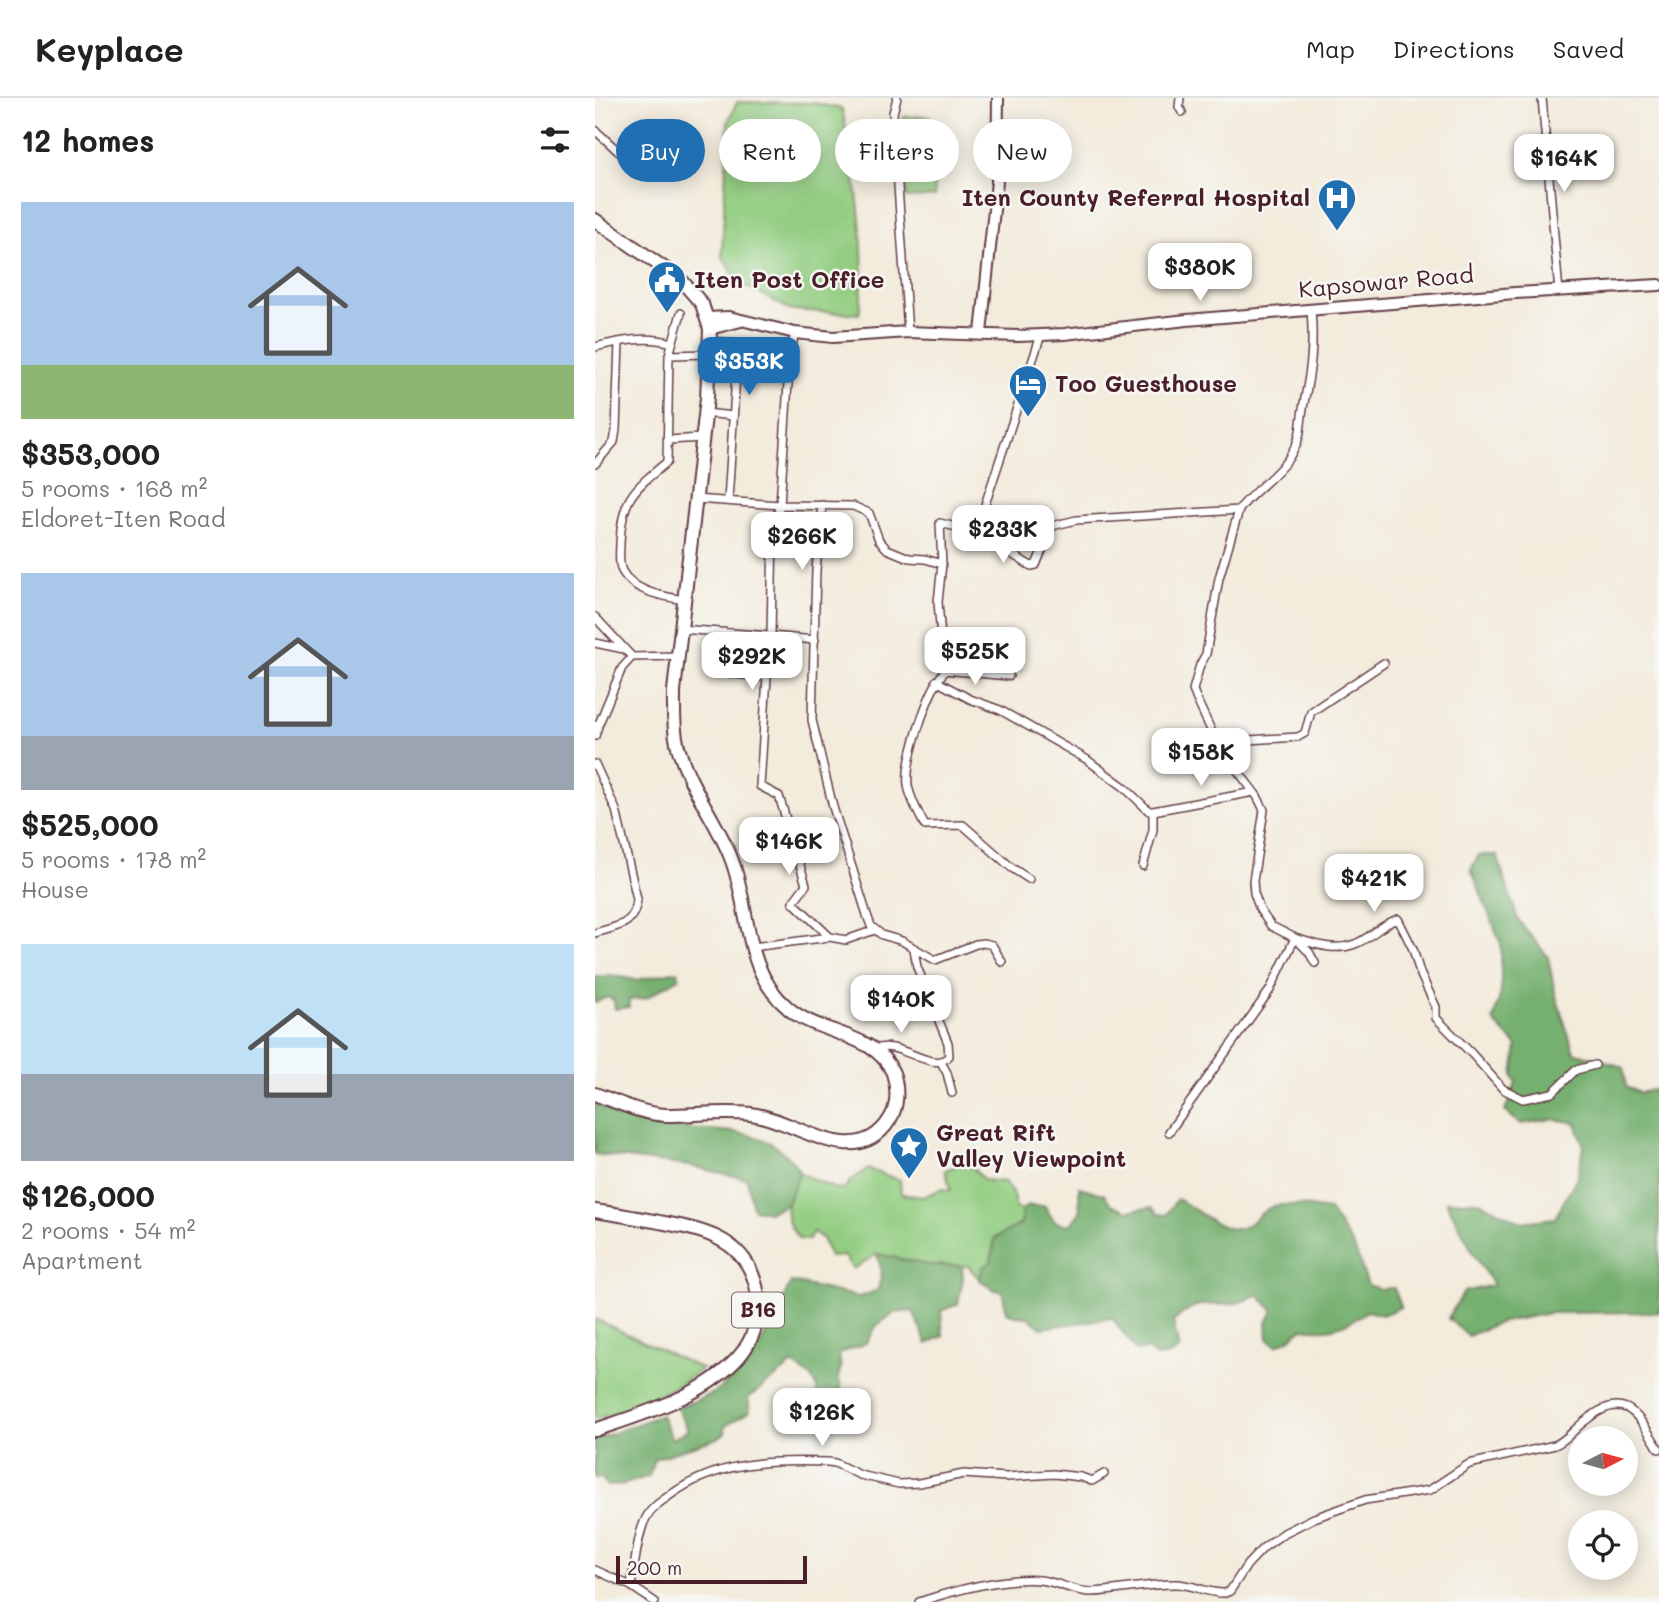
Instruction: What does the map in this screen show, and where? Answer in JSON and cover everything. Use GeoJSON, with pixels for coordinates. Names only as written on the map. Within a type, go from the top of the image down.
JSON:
{"type":"FeatureCollection","features":[{"type":"Feature","properties":{"kind":"main road"},"geometry":{"type":"LineString","coordinates":[[981,333],[997,181],[998,98]]}},
{"type":"Feature","properties":{"kind":"main road"},"geometry":{"type":"LineString","coordinates":[[595,220],[681,279],[702,304],[729,317]]}},
{"type":"Feature","properties":{"kind":"main road","name":"Kapsowar Road"},"geometry":{"type":"LineString","coordinates":[[709,335],[729,317],[795,333],[833,337],[908,332],[1041,335],[1491,295],[1659,285]]}},
{"type":"Feature","properties":{"kind":"main road"},"geometry":{"type":"LineString","coordinates":[[595,1094],[664,1115],[754,1114],[839,1143],[857,1143],[878,1133],[889,1121],[896,1107],[893,1074],[885,1060],[874,1050],[816,1026],[788,1009],[768,987],[751,947],[732,860],[687,771],[677,742],[674,710],[680,629],[705,413],[709,335],[702,304]]}},
{"type":"Feature","properties":{"kind":"main road","name":"Kapsowar Road"},"geometry":{"type":"LineString","coordinates":[[709,335],[741,321]]}},
{"type":"Feature","properties":{"kind":"main road","name":"B16"},"geometry":{"type":"LineString","coordinates":[[595,1211],[714,1235],[741,1254],[751,1269],[759,1295],[755,1334],[733,1363],[710,1381],[655,1409],[595,1430]]}},
{"type":"Feature","properties":{"kind":"street"},"geometry":{"type":"LineString","coordinates":[[897,98],[893,113],[908,332]]}},
{"type":"Feature","properties":{"kind":"street"},"geometry":{"type":"LineString","coordinates":[[1179,98],[1182,112]]}},
{"type":"Feature","properties":{"kind":"street"},"geometry":{"type":"LineString","coordinates":[[1542,98],[1559,292]]}},
{"type":"Feature","properties":{"kind":"street"},"geometry":{"type":"LineString","coordinates":[[595,130],[616,149]]}},
{"type":"Feature","properties":{"kind":"street"},"geometry":{"type":"LineString","coordinates":[[1311,310],[1313,355],[1301,438],[1271,480],[1243,503],[1239,510],[1219,578],[1206,654],[1193,690],[1216,743],[1254,792],[1264,810],[1253,881],[1260,910],[1271,926],[1295,938],[1331,948],[1355,944],[1387,922],[1398,919],[1436,1007],[1436,1018],[1503,1089],[1523,1099],[1552,1093],[1576,1070],[1595,1065]]}},
{"type":"Feature","properties":{"kind":"street"},"geometry":{"type":"LineString","coordinates":[[681,313],[669,355],[667,463],[650,475],[630,497],[623,510],[620,563],[622,572],[640,588],[684,600]]}},
{"type":"Feature","properties":{"kind":"street"},"geometry":{"type":"LineString","coordinates":[[771,636],[773,530],[780,505],[790,353],[795,333]]}},
{"type":"Feature","properties":{"kind":"street"},"geometry":{"type":"LineString","coordinates":[[669,355],[709,335],[738,343],[728,500]]}},
{"type":"Feature","properties":{"kind":"street"},"geometry":{"type":"LineString","coordinates":[[977,532],[1041,335]]}},
{"type":"Feature","properties":{"kind":"street"},"geometry":{"type":"LineString","coordinates":[[595,347],[658,338],[672,343]]}},
{"type":"Feature","properties":{"kind":"street"},"geometry":{"type":"LineString","coordinates":[[595,464],[614,442],[617,430],[619,342]]}},
{"type":"Feature","properties":{"kind":"street"},"geometry":{"type":"LineString","coordinates":[[705,413],[733,416]]}},
{"type":"Feature","properties":{"kind":"street"},"geometry":{"type":"LineString","coordinates":[[668,440],[702,438]]}},
{"type":"Feature","properties":{"kind":"street"},"geometry":{"type":"LineString","coordinates":[[695,499],[863,509],[872,517],[879,540],[887,549],[909,558],[942,564]]}},
{"type":"Feature","properties":{"kind":"street"},"geometry":{"type":"LineString","coordinates":[[822,505],[816,570],[812,720],[833,807],[867,915],[876,930],[935,960],[984,943],[992,945],[1002,962]]}},
{"type":"Feature","properties":{"kind":"street"},"geometry":{"type":"LineString","coordinates":[[1029,879],[1012,868],[963,825],[957,823],[928,827],[909,788],[908,771],[915,738],[936,681],[944,670],[938,602],[942,564],[940,523],[977,532],[1031,566],[1036,565],[1052,526],[1076,520],[1239,510]]}},
{"type":"Feature","properties":{"kind":"street"},"geometry":{"type":"LineString","coordinates":[[595,617],[632,657],[678,656]]}},
{"type":"Feature","properties":{"kind":"street"},"geometry":{"type":"LineString","coordinates":[[680,629],[815,640]]}},
{"type":"Feature","properties":{"kind":"street"},"geometry":{"type":"LineString","coordinates":[[724,632],[724,673],[767,677],[760,786],[779,796],[806,885],[793,902],[830,937]]}},
{"type":"Feature","properties":{"kind":"street"},"geometry":{"type":"LineString","coordinates":[[595,643],[624,649]]}},
{"type":"Feature","properties":{"kind":"street"},"geometry":{"type":"LineString","coordinates":[[595,736],[597,725],[622,668],[632,657]]}},
{"type":"Feature","properties":{"kind":"street"},"geometry":{"type":"LineString","coordinates":[[1216,743],[1298,737],[1305,733],[1306,721],[1311,712],[1384,663]]}},
{"type":"Feature","properties":{"kind":"street"},"geometry":{"type":"LineString","coordinates":[[944,670],[1009,676]]}},
{"type":"Feature","properties":{"kind":"street"},"geometry":{"type":"LineString","coordinates":[[936,681],[969,699],[1000,710],[1086,759],[1106,772],[1149,811],[1254,792]]}},
{"type":"Feature","properties":{"kind":"street"},"geometry":{"type":"LineString","coordinates":[[595,764],[616,810],[637,900],[636,913],[626,924],[595,933]]}},
{"type":"Feature","properties":{"kind":"street"},"geometry":{"type":"LineString","coordinates":[[1143,866],[1153,830],[1153,811]]}},
{"type":"Feature","properties":{"kind":"street"},"geometry":{"type":"LineString","coordinates":[[751,947],[830,937],[846,940],[876,930]]}},
{"type":"Feature","properties":{"kind":"street"},"geometry":{"type":"LineString","coordinates":[[1295,938],[1309,952],[1315,963]]}},
{"type":"Feature","properties":{"kind":"street"},"geometry":{"type":"LineString","coordinates":[[1169,1132],[1270,990],[1295,938]]}},
{"type":"Feature","properties":{"kind":"street"},"geometry":{"type":"LineString","coordinates":[[874,1050],[881,1046],[891,1046],[933,1062],[941,1062],[949,1056],[948,1043],[917,967],[914,949]]}},
{"type":"Feature","properties":{"kind":"street"},"geometry":{"type":"LineString","coordinates":[[941,1062],[952,1093]]}},
{"type":"Feature","properties":{"kind":"street"},"geometry":{"type":"LineString","coordinates":[[919,1602],[992,1584],[1025,1580],[1043,1581],[1079,1591],[1123,1590],[1166,1584],[1191,1586],[1227,1597],[1247,1565],[1263,1548],[1314,1518],[1365,1500],[1430,1490],[1469,1464],[1563,1442],[1585,1420],[1608,1407],[1622,1405],[1629,1408],[1644,1422],[1659,1449]]}},
{"type":"Feature","properties":{"kind":"street"},"geometry":{"type":"LineString","coordinates":[[631,1586],[642,1527],[647,1516],[655,1506],[679,1488],[724,1468],[755,1463],[828,1462],[860,1475],[899,1484],[964,1474],[1006,1477],[1054,1474],[1092,1481],[1104,1474]]}},
{"type":"Feature","properties":{"kind":"street"},"geometry":{"type":"LineString","coordinates":[[595,1570],[631,1586],[655,1602]]}},
{"type":"Feature","properties":{"kind":"green space"},"geometry":{"type":"Polygon","coordinates":[[[737,102],[814,103],[842,109],[844,119],[835,119],[835,182],[856,182],[862,264],[859,314],[791,310],[738,282],[722,256],[725,182],[821,182],[821,119],[729,119],[737,102]]]}},
{"type":"Feature","properties":{"kind":"green space"},"geometry":{"type":"Polygon","coordinates":[[[930,116],[930,119],[903,119],[930,116]]]}},
{"type":"Feature","properties":{"kind":"green space"},"geometry":{"type":"Polygon","coordinates":[[[906,182],[934,182],[935,196],[907,198],[906,182]]]}},
{"type":"Feature","properties":{"kind":"green space"},"geometry":{"type":"Polygon","coordinates":[[[1479,855],[1497,855],[1518,920],[1548,957],[1555,993],[1574,1052],[1623,1067],[1626,1087],[1641,1093],[1659,1088],[1659,1312],[1549,1313],[1498,1323],[1468,1336],[1448,1318],[1464,1292],[1493,1285],[1446,1201],[1478,1201],[1521,1222],[1555,1218],[1577,1177],[1584,1147],[1576,1123],[1553,1119],[1520,1124],[1505,1111],[1516,1083],[1513,1076],[1517,1046],[1493,1021],[1501,992],[1501,944],[1471,869],[1479,855]]]}},
{"type":"Feature","properties":{"kind":"green space"},"geometry":{"type":"Polygon","coordinates":[[[678,971],[679,978],[646,998],[629,1000],[629,1007],[615,1009],[614,1000],[607,997],[595,1003],[595,976],[636,980],[678,971]]]}},
{"type":"Feature","properties":{"kind":"green space"},"geometry":{"type":"Polygon","coordinates":[[[595,1104],[631,1118],[668,1127],[724,1131],[759,1138],[789,1157],[800,1173],[786,1205],[769,1212],[753,1209],[747,1179],[690,1166],[595,1154],[595,1104]]]}},
{"type":"Feature","properties":{"kind":"green space"},"geometry":{"type":"Polygon","coordinates":[[[967,1162],[984,1180],[1005,1182],[1015,1198],[1015,1208],[1022,1210],[1028,1206],[1021,1227],[995,1238],[991,1262],[982,1268],[980,1280],[968,1266],[929,1265],[877,1254],[853,1269],[844,1256],[830,1257],[822,1238],[813,1232],[808,1240],[799,1239],[788,1222],[787,1206],[800,1173],[833,1188],[845,1189],[850,1181],[868,1169],[900,1180],[901,1194],[923,1197],[941,1189],[951,1190],[945,1170],[967,1162]]]}},
{"type":"Feature","properties":{"kind":"green space"},"geometry":{"type":"Polygon","coordinates":[[[1079,1187],[1104,1194],[1111,1204],[1127,1211],[1152,1207],[1158,1214],[1166,1215],[1177,1199],[1214,1222],[1236,1229],[1246,1226],[1274,1206],[1294,1205],[1329,1210],[1354,1247],[1368,1285],[1381,1289],[1394,1288],[1401,1307],[1382,1315],[1367,1311],[1337,1327],[1303,1328],[1277,1345],[1268,1339],[1267,1323],[1273,1310],[1258,1295],[1236,1303],[1197,1306],[1190,1308],[1173,1322],[1179,1349],[1169,1355],[1156,1357],[1147,1349],[1136,1351],[1113,1318],[1041,1328],[1028,1317],[1007,1312],[1002,1291],[995,1290],[980,1280],[982,1268],[991,1262],[995,1238],[1021,1224],[1022,1210],[1028,1206],[1045,1206],[1055,1221],[1071,1224],[1080,1212],[1079,1187]]]}},
{"type":"Feature","properties":{"kind":"green space"},"geometry":{"type":"Polygon","coordinates":[[[877,1254],[929,1265],[962,1266],[963,1279],[958,1304],[941,1311],[943,1336],[927,1344],[913,1311],[895,1313],[877,1325],[866,1343],[839,1354],[841,1368],[838,1376],[842,1391],[838,1405],[830,1416],[815,1417],[813,1403],[817,1393],[816,1385],[793,1364],[748,1398],[750,1411],[724,1427],[726,1432],[718,1438],[654,1459],[649,1476],[625,1484],[607,1486],[601,1477],[595,1478],[595,1440],[661,1415],[672,1439],[688,1430],[677,1408],[713,1393],[740,1371],[760,1344],[791,1282],[860,1297],[878,1290],[882,1272],[877,1254]]]}},
{"type":"Feature","properties":{"kind":"green space"},"geometry":{"type":"Polygon","coordinates":[[[595,1319],[702,1369],[651,1399],[595,1419],[595,1319]]]}},
{"type":"Feature","properties":{"kind":"place","name":"Iten County Referral Hospital"},"geometry":{"type":"Point","coordinates":[1337,232]}},
{"type":"Feature","properties":{"kind":"place","name":"Iten Post Office"},"geometry":{"type":"Point","coordinates":[667,314]}},
{"type":"Feature","properties":{"kind":"place","name":"Too Guesthouse"},"geometry":{"type":"Point","coordinates":[1028,418]}},
{"type":"Feature","properties":{"kind":"place","name":"Great Rift Valley Viewpoint"},"geometry":{"type":"Point","coordinates":[909,1180]}}]}
